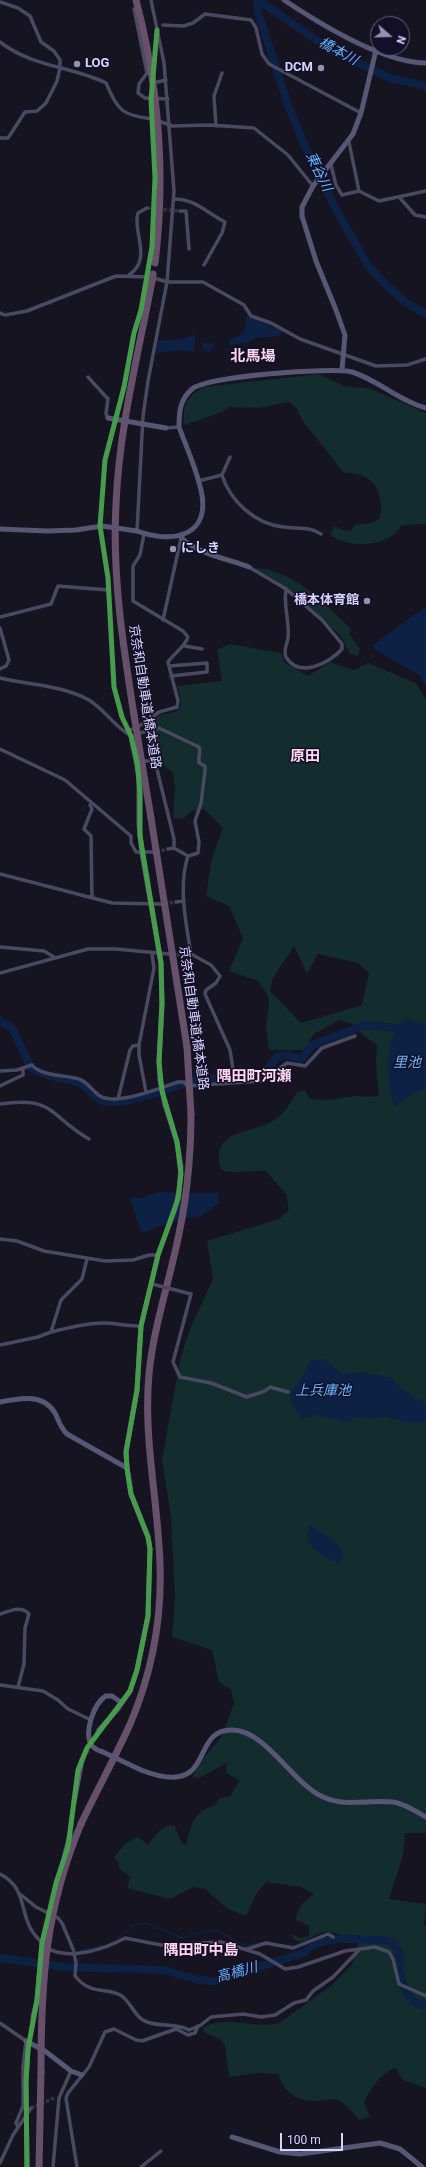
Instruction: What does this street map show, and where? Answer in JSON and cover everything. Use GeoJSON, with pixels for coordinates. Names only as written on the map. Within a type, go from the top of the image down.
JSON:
{"type":"FeatureCollection","features":[{"type":"Feature","properties":{"kind":"highway","name":"京奈和自動車道;橋本道路"},"geometry":{"type":"LineString","coordinates":[[39,2167],[41,1996],[48,1934],[63,1873],[82,1824],[137,1705],[149,1668],[157,1629],[160,1565],[147,1434],[148,1392],[155,1332],[181,1225],[188,1187],[191,1152],[192,1114],[187,1047],[119,616],[115,542],[119,465],[151,277],[155,263],[160,198],[159,131],[151,64],[136,0]]}},
{"type":"Feature","properties":{"kind":"street"},"geometry":{"type":"LineString","coordinates":[[284,0],[318,23],[370,47]]}},
{"type":"Feature","properties":{"kind":"street"},"geometry":{"type":"LineString","coordinates":[[137,531],[143,416],[150,367],[167,282],[174,199],[166,80],[152,1]]}},
{"type":"Feature","properties":{"kind":"street"},"geometry":{"type":"LineString","coordinates":[[0,2],[18,8],[30,16],[41,42],[54,51],[60,60],[57,81],[42,108],[37,111],[25,112],[8,138],[0,138]]}},
{"type":"Feature","properties":{"kind":"street"},"geometry":{"type":"LineString","coordinates":[[134,10],[148,73],[138,84],[137,90],[140,96],[152,99],[168,99]]}},
{"type":"Feature","properties":{"kind":"street"},"geometry":{"type":"LineString","coordinates":[[163,25],[188,25],[205,14],[248,18],[254,24],[262,54],[269,64],[361,113]]}},
{"type":"Feature","properties":{"kind":"street"},"geometry":{"type":"LineString","coordinates":[[127,732],[114,687],[108,578],[101,526],[105,460],[151,277],[155,183],[151,118],[157,30]]}},
{"type":"Feature","properties":{"kind":"street"},"geometry":{"type":"LineString","coordinates":[[0,42],[12,51],[31,60],[93,77],[106,83],[117,107],[132,115],[151,118],[170,125],[254,128],[288,155],[315,184]]}},
{"type":"Feature","properties":{"kind":"street"},"geometry":{"type":"LineString","coordinates":[[342,370],[345,335],[316,260],[302,216],[304,201],[315,184],[349,142],[361,113],[374,56]]}},
{"type":"Feature","properties":{"kind":"street"},"geometry":{"type":"LineString","coordinates":[[393,56],[407,61],[425,64]]}},
{"type":"Feature","properties":{"kind":"street"},"geometry":{"type":"LineString","coordinates":[[216,126],[214,96],[222,73]]}},
{"type":"Feature","properties":{"kind":"street"},"geometry":{"type":"LineString","coordinates":[[153,83],[166,80]]}},
{"type":"Feature","properties":{"kind":"street"},"geometry":{"type":"LineString","coordinates":[[349,142],[359,191]]}},
{"type":"Feature","properties":{"kind":"street"},"geometry":{"type":"LineString","coordinates":[[330,166],[336,185],[342,195],[359,191],[379,201],[400,198],[426,191]]}},
{"type":"Feature","properties":{"kind":"street"},"geometry":{"type":"LineString","coordinates":[[400,198],[415,215],[426,217]]}},
{"type":"Feature","properties":{"kind":"street"},"geometry":{"type":"LineString","coordinates":[[174,199],[196,203],[201,209],[225,222],[222,232],[204,265]]}},
{"type":"Feature","properties":{"kind":"street"},"geometry":{"type":"LineString","coordinates":[[128,276],[136,268],[140,253],[141,240],[136,219],[140,211],[147,208]]}},
{"type":"Feature","properties":{"kind":"street"},"geometry":{"type":"LineString","coordinates":[[180,211],[186,211],[189,249]]}},
{"type":"Feature","properties":{"kind":"street"},"geometry":{"type":"LineString","coordinates":[[0,313],[6,315],[27,311],[116,276],[151,277],[167,282],[203,282],[244,305],[251,316],[271,323],[300,339],[344,353],[376,366],[407,366],[426,359]]}},
{"type":"Feature","properties":{"kind":"street"},"geometry":{"type":"LineString","coordinates":[[0,528],[47,531],[76,530],[101,526],[171,538],[182,537],[197,524],[201,514],[202,494],[179,427],[179,411],[182,401],[193,388],[205,383],[321,370],[342,370],[353,373],[407,401],[426,408]]}},
{"type":"Feature","properties":{"kind":"street"},"geometry":{"type":"LineString","coordinates":[[88,377],[108,399],[106,414],[108,418],[166,428],[179,427]]}},
{"type":"Feature","properties":{"kind":"street"},"geometry":{"type":"LineString","coordinates":[[230,457],[222,475],[226,487],[234,498],[255,517],[269,525],[314,529],[322,534]]}},
{"type":"Feature","properties":{"kind":"street"},"geometry":{"type":"LineString","coordinates":[[198,481],[222,475]]}},
{"type":"Feature","properties":{"kind":"street"},"geometry":{"type":"LineString","coordinates":[[127,732],[141,725],[159,712],[177,707],[178,701],[168,662],[175,652],[185,646],[188,637],[186,634],[133,601],[133,566],[140,555],[144,534]]}},
{"type":"Feature","properties":{"kind":"street"},"geometry":{"type":"LineString","coordinates":[[182,537],[186,543],[191,546],[249,567],[286,589],[322,620],[342,644],[342,649],[336,655],[312,668],[302,668],[291,662],[286,656],[285,650],[288,638],[284,609],[286,589]]}},
{"type":"Feature","properties":{"kind":"street"},"geometry":{"type":"LineString","coordinates":[[163,620],[182,537]]}},
{"type":"Feature","properties":{"kind":"street"},"geometry":{"type":"LineString","coordinates":[[0,617],[51,604],[58,586],[108,590]]}},
{"type":"Feature","properties":{"kind":"street"},"geometry":{"type":"LineString","coordinates":[[0,628],[9,660],[6,666],[0,668]]}},
{"type":"Feature","properties":{"kind":"street"},"geometry":{"type":"LineString","coordinates":[[185,646],[202,649]]}},
{"type":"Feature","properties":{"kind":"street"},"geometry":{"type":"LineString","coordinates":[[169,666],[207,663],[207,672],[171,676]]}},
{"type":"Feature","properties":{"kind":"street"},"geometry":{"type":"LineString","coordinates":[[0,678],[69,691],[90,701],[106,713],[131,736],[137,761],[140,792],[139,825],[142,853],[159,954],[162,1004],[159,1062],[160,1080],[165,1105],[177,1142],[181,1167],[175,1209],[158,1255],[141,1326],[137,1390],[128,1439],[126,1468],[131,1494],[148,1537],[150,1559],[148,1616],[137,1670],[130,1692],[99,1730]]}},
{"type":"Feature","properties":{"kind":"street"},"geometry":{"type":"LineString","coordinates":[[131,736],[159,728],[199,747],[201,750],[199,762],[205,766],[205,771],[201,803],[195,821],[199,847],[198,853],[188,856],[174,848],[168,849]]}},
{"type":"Feature","properties":{"kind":"street"},"geometry":{"type":"LineString","coordinates":[[150,730],[155,761],[174,839],[174,848]]}},
{"type":"Feature","properties":{"kind":"street"},"geometry":{"type":"LineString","coordinates":[[0,749],[65,780],[88,802],[131,836],[131,843],[136,852],[153,852]]}},
{"type":"Feature","properties":{"kind":"street"},"geometry":{"type":"LineString","coordinates":[[137,761],[155,761]]}},
{"type":"Feature","properties":{"kind":"street"},"geometry":{"type":"LineString","coordinates":[[88,802],[92,809],[84,829],[91,836],[92,898]]}},
{"type":"Feature","properties":{"kind":"street"},"geometry":{"type":"LineString","coordinates":[[188,856],[186,863],[184,901],[191,954]]}},
{"type":"Feature","properties":{"kind":"street"},"geometry":{"type":"LineString","coordinates":[[0,874],[112,903],[150,905],[161,904]]}},
{"type":"Feature","properties":{"kind":"street"},"geometry":{"type":"LineString","coordinates":[[176,902],[184,901]]}},
{"type":"Feature","properties":{"kind":"street"},"geometry":{"type":"LineString","coordinates":[[0,946],[44,951],[54,957]]}},
{"type":"Feature","properties":{"kind":"street"},"geometry":{"type":"LineString","coordinates":[[0,973],[54,957],[94,948],[116,949],[152,954],[170,954]]}},
{"type":"Feature","properties":{"kind":"street"},"geometry":{"type":"LineString","coordinates":[[146,1092],[139,1055],[139,1046],[154,968],[152,954]]}},
{"type":"Feature","properties":{"kind":"street"},"geometry":{"type":"LineString","coordinates":[[184,955],[191,954],[211,966],[220,976],[216,983],[206,990],[205,994],[230,1050],[235,1082]]}},
{"type":"Feature","properties":{"kind":"street"},"geometry":{"type":"LineString","coordinates":[[0,1071],[23,1069],[32,1065],[42,1072],[78,1078],[92,1087],[100,1096],[118,1099],[184,1083],[194,1086],[262,1081],[287,1063],[305,1066],[322,1048],[355,1036]]}},
{"type":"Feature","properties":{"kind":"street"},"geometry":{"type":"LineString","coordinates":[[118,1099],[130,1050],[134,1046],[139,1046]]}},
{"type":"Feature","properties":{"kind":"street"},"geometry":{"type":"LineString","coordinates":[[0,1086],[23,1075],[23,1069]]}},
{"type":"Feature","properties":{"kind":"street"},"geometry":{"type":"LineString","coordinates":[[0,1104],[31,1102],[45,1106],[89,1139]]}},
{"type":"Feature","properties":{"kind":"street"},"geometry":{"type":"LineString","coordinates":[[0,1239],[17,1242],[44,1251],[78,1256],[86,1259],[133,1260],[149,1255],[158,1255]]}},
{"type":"Feature","properties":{"kind":"street"},"geometry":{"type":"LineString","coordinates":[[51,1332],[62,1300],[82,1279],[86,1259]]}},
{"type":"Feature","properties":{"kind":"street"},"geometry":{"type":"LineString","coordinates":[[152,1284],[191,1294],[173,1362],[180,1377],[211,1383],[247,1396],[265,1391],[270,1387],[288,1392]]}},
{"type":"Feature","properties":{"kind":"street"},"geometry":{"type":"LineString","coordinates":[[0,1345],[38,1337],[75,1326],[104,1323],[124,1326],[141,1326]]}},
{"type":"Feature","properties":{"kind":"street"},"geometry":{"type":"LineString","coordinates":[[0,1402],[22,1398],[43,1402],[55,1413],[60,1427],[67,1434],[126,1468]]}},
{"type":"Feature","properties":{"kind":"street"},"geometry":{"type":"LineString","coordinates":[[0,1614],[19,1608],[25,1610],[29,1614],[25,1628],[24,1664],[18,1687]]}},
{"type":"Feature","properties":{"kind":"street"},"geometry":{"type":"LineString","coordinates":[[0,1685],[43,1691],[58,1700],[68,1710],[92,1720]]}},
{"type":"Feature","properties":{"kind":"street"},"geometry":{"type":"LineString","coordinates":[[122,1703],[112,1696],[106,1696],[97,1704],[92,1720],[90,1740],[92,1746],[141,1770],[172,1778],[187,1775],[194,1768],[208,1743],[217,1734],[231,1729],[243,1731],[259,1741],[320,1796],[340,1802],[381,1801],[400,1804],[426,1817]]}},
{"type":"Feature","properties":{"kind":"street"},"geometry":{"type":"LineString","coordinates":[[74,1802],[82,1760]]}},
{"type":"Feature","properties":{"kind":"street"},"geometry":{"type":"LineString","coordinates":[[33,2017],[40,1970],[42,1943],[70,1836]]}},
{"type":"Feature","properties":{"kind":"street"},"geometry":{"type":"LineString","coordinates":[[0,1874],[9,1878],[20,1894],[36,1907],[49,1913],[62,1923],[76,1963],[75,1976],[84,1986],[122,1996],[141,2019],[149,2023],[180,2025],[189,2030],[211,2017],[243,2014],[266,2017],[275,2016],[294,2003],[306,2000],[313,1991],[333,1977],[360,1949]]}},
{"type":"Feature","properties":{"kind":"street"},"geometry":{"type":"LineString","coordinates":[[20,1894],[26,1921],[30,1931],[49,1949],[64,1953],[73,1953],[110,1946],[125,1938],[160,1945],[221,1942],[247,1949],[274,1961],[285,1969],[298,1967],[345,1951],[375,1947],[389,1952],[393,1958],[398,1984],[426,1996]]}},
{"type":"Feature","properties":{"kind":"street"},"geometry":{"type":"LineString","coordinates":[[247,1949],[266,1943],[294,1948],[328,1934],[333,1937]]}},
{"type":"Feature","properties":{"kind":"street"},"geometry":{"type":"LineString","coordinates":[[0,2022],[26,2041],[45,2051],[71,2071],[82,2075]]}},
{"type":"Feature","properties":{"kind":"street"},"geometry":{"type":"LineString","coordinates":[[78,2167],[66,2098],[68,2093],[89,2067],[105,2032],[114,2029],[136,2040],[142,2041],[176,2029],[188,2035],[195,2033],[198,2026]]}},
{"type":"Feature","properties":{"kind":"street"},"geometry":{"type":"LineString","coordinates":[[18,2127],[16,2123],[23,2106],[23,2067],[26,2041]]}},
{"type":"Feature","properties":{"kind":"street"},"geometry":{"type":"LineString","coordinates":[[27,2167],[26,2113],[28,2049]]}},
{"type":"Feature","properties":{"kind":"street"},"geometry":{"type":"LineString","coordinates":[[53,2167],[59,2098],[71,2071]]}},
{"type":"Feature","properties":{"kind":"street"},"geometry":{"type":"LineString","coordinates":[[54,2098],[59,2098]]}},
{"type":"Feature","properties":{"kind":"street"},"geometry":{"type":"LineString","coordinates":[[0,2163],[18,2127],[26,2113],[31,2108]]}},
{"type":"Feature","properties":{"kind":"street"},"geometry":{"type":"LineString","coordinates":[[232,2137],[290,2154],[300,2154],[380,2143],[400,2150],[422,2167]]}},
{"type":"Feature","properties":{"kind":"street"},"geometry":{"type":"LineString","coordinates":[[142,2167],[161,2151]]}},
{"type":"Feature","properties":{"kind":"green space"},"geometry":{"type":"Polygon","coordinates":[[[318,374],[344,386],[371,389],[426,413],[426,524],[402,525],[396,533],[388,538],[368,544],[348,543],[338,540],[330,535],[335,526],[344,531],[351,530],[355,525],[372,523],[380,518],[381,501],[377,489],[370,480],[360,475],[343,472],[302,420],[297,409],[289,402],[258,408],[229,407],[222,412],[184,425],[185,406],[189,398],[204,387],[318,374]]]}},
{"type":"Feature","properties":{"kind":"green space"},"geometry":{"type":"Polygon","coordinates":[[[256,568],[270,570],[283,575],[296,582],[320,599],[352,630],[349,634],[360,649],[358,656],[350,654],[341,636],[293,593],[256,568]]]}},
{"type":"Feature","properties":{"kind":"green space"},"geometry":{"type":"Polygon","coordinates":[[[229,644],[282,653],[284,662],[308,676],[330,662],[354,670],[368,663],[416,683],[426,699],[426,1833],[405,1833],[403,1856],[389,1899],[426,1904],[424,1924],[426,1926],[426,2088],[403,2080],[395,2067],[377,2082],[364,2102],[370,2117],[359,2120],[342,2102],[338,2100],[309,2101],[292,2095],[284,2086],[278,2074],[260,2073],[229,2077],[225,2046],[220,2039],[204,2032],[204,2027],[213,2023],[232,2022],[270,2025],[279,2023],[332,1985],[352,1964],[358,1944],[336,1933],[326,1932],[318,1934],[300,1942],[293,1939],[291,1934],[301,1938],[309,1936],[309,1926],[296,1920],[298,1911],[302,1905],[314,1894],[301,1887],[267,1882],[257,1894],[246,1916],[228,1909],[205,1889],[193,1887],[170,1899],[127,1888],[130,1877],[119,1868],[119,1863],[114,1857],[126,1843],[138,1837],[148,1845],[162,1829],[170,1825],[174,1825],[182,1843],[186,1845],[194,1820],[197,1816],[207,1808],[214,1806],[220,1798],[230,1796],[240,1780],[226,1773],[227,1763],[199,1778],[192,1777],[206,1755],[222,1736],[234,1703],[231,1690],[219,1682],[212,1650],[172,1637],[175,1599],[171,1517],[162,1459],[181,1356],[190,1329],[213,1279],[207,1241],[279,1219],[289,1210],[286,1194],[266,1171],[229,1172],[221,1170],[219,1156],[221,1146],[227,1139],[236,1134],[267,1124],[276,1119],[285,1110],[297,1092],[305,1090],[309,1098],[322,1100],[357,1096],[379,1096],[376,1063],[377,1045],[363,1035],[352,1024],[339,1020],[314,1034],[304,1050],[269,1050],[266,1027],[269,1004],[268,996],[258,981],[229,971],[243,938],[229,906],[206,896],[212,858],[223,828],[204,809],[191,811],[184,818],[173,819],[175,788],[173,773],[158,761],[150,723],[159,715],[175,712],[180,707],[181,701],[177,686],[222,681],[217,650],[229,644]],[[294,946],[273,978],[270,991],[301,1023],[362,1005],[369,973],[358,963],[318,954],[307,974],[294,946]]]}},
{"type":"Feature","properties":{"kind":"water"},"geometry":{"type":"Polygon","coordinates":[[[247,316],[282,331],[279,336],[255,338],[248,343],[229,345],[229,339],[238,337],[243,332],[247,316]]]}},
{"type":"Feature","properties":{"kind":"water"},"geometry":{"type":"Polygon","coordinates":[[[195,334],[194,352],[181,350],[156,353],[158,341],[182,339],[195,334]]]}},
{"type":"Feature","properties":{"kind":"water"},"geometry":{"type":"Polygon","coordinates":[[[216,341],[209,353],[205,348],[203,352],[203,342],[210,345],[216,341]]]}},
{"type":"Feature","properties":{"kind":"water"},"geometry":{"type":"Polygon","coordinates":[[[422,609],[426,609],[426,686],[419,675],[375,650],[373,645],[422,609]]]}},
{"type":"Feature","properties":{"kind":"water","name":"里池"},"geometry":{"type":"Polygon","coordinates":[[[406,1018],[426,1025],[426,1088],[413,1094],[394,1107],[388,1070],[389,1051],[395,1033],[406,1018]]]}},
{"type":"Feature","properties":{"kind":"water"},"geometry":{"type":"Polygon","coordinates":[[[158,1192],[218,1192],[219,1203],[201,1216],[178,1220],[141,1233],[130,1197],[141,1198],[158,1192]]]}},
{"type":"Feature","properties":{"kind":"water","name":"上兵庫池"},"geometry":{"type":"Polygon","coordinates":[[[323,1359],[343,1374],[362,1372],[392,1378],[402,1389],[426,1404],[426,1422],[410,1423],[387,1417],[354,1418],[350,1422],[315,1415],[301,1419],[289,1397],[312,1360],[323,1359]]]}},
{"type":"Feature","properties":{"kind":"water"},"geometry":{"type":"Polygon","coordinates":[[[310,1525],[331,1538],[339,1547],[343,1558],[339,1563],[320,1554],[310,1544],[307,1532],[310,1525]]]}},
{"type":"Feature","properties":{"kind":"waterway","name":"東谷川"},"geometry":{"type":"LineString","coordinates":[[257,0],[258,12],[288,105],[306,149],[341,219],[369,267],[405,302],[426,314]]}},
{"type":"Feature","properties":{"kind":"waterway","name":"橋本川"},"geometry":{"type":"LineString","coordinates":[[258,0],[331,50],[390,78],[426,86]]}},
{"type":"Feature","properties":{"kind":"waterway"},"geometry":{"type":"LineString","coordinates":[[0,1021],[12,1028],[31,1068],[47,1075],[71,1080],[81,1084],[96,1097],[104,1101],[113,1102],[136,1098],[196,1081],[263,1075],[278,1056],[288,1055],[301,1059],[312,1045],[365,1025],[406,1029],[426,1038]]}},
{"type":"Feature","properties":{"kind":"waterway"},"geometry":{"type":"LineString","coordinates":[[111,1943],[134,1925],[146,1923],[182,1938],[213,1930],[221,1932],[236,1942],[244,1945],[266,1942]]}},
{"type":"Feature","properties":{"kind":"waterway","name":"高橋川"},"geometry":{"type":"LineString","coordinates":[[305,1945],[320,1939],[332,1939]]}},
{"type":"Feature","properties":{"kind":"waterway","name":"高橋川"},"geometry":{"type":"LineString","coordinates":[[0,1958],[63,1967],[164,1970],[199,1980],[215,1981],[303,1953],[312,1947],[331,1940],[384,1940],[391,1942],[399,1951],[400,1971],[407,1994],[415,2002],[426,2005]]}},
{"type":"Feature","properties":{"kind":"waterway"},"geometry":{"type":"LineString","coordinates":[[287,1945],[295,1946]]}},
{"type":"Feature","properties":{"kind":"waterway"},"geometry":{"type":"LineString","coordinates":[[78,1968],[81,1950],[102,1946]]}},
{"type":"Feature","properties":{"kind":"tunnel"},"geometry":{"type":"LineString","coordinates":[[147,208],[180,211]]}},
{"type":"Feature","properties":{"kind":"tunnel"},"geometry":{"type":"LineString","coordinates":[[156,852],[168,849]]}},
{"type":"Feature","properties":{"kind":"tunnel"},"geometry":{"type":"LineString","coordinates":[[164,904],[176,902]]}},
{"type":"Feature","properties":{"kind":"tunnel"},"geometry":{"type":"LineString","coordinates":[[171,954],[184,955]]}},
{"type":"Feature","properties":{"kind":"tunnel"},"geometry":{"type":"LineString","coordinates":[[82,1760],[99,1730]]}},
{"type":"Feature","properties":{"kind":"tunnel"},"geometry":{"type":"LineString","coordinates":[[70,1835],[74,1802]]}},
{"type":"Feature","properties":{"kind":"tunnel"},"geometry":{"type":"LineString","coordinates":[[29,2046],[33,2017]]}},
{"type":"Feature","properties":{"kind":"tunnel"},"geometry":{"type":"LineString","coordinates":[[31,2108],[54,2098]]}},
{"type":"Feature","properties":{"kind":"cycle path"},"geometry":{"type":"LineString","coordinates":[[27,2167],[26,2081],[28,2049],[37,2000],[42,1943],[56,1883],[68,1847],[78,1770],[87,1748],[130,1691],[137,1670],[148,1616],[150,1549],[148,1537],[131,1494],[126,1452],[137,1390],[141,1326],[158,1255],[178,1199],[181,1174],[177,1142],[162,1091],[159,1062],[162,1004],[161,963],[140,836],[140,792],[137,761],[131,736],[122,717],[114,687],[108,578],[100,526],[105,460],[124,387],[134,333],[141,310],[152,247],[155,177],[151,100],[157,30]]}},
{"type":"Feature","properties":{"kind":"place","name":"LOG"},"geometry":{"type":"Point","coordinates":[77,64]}},
{"type":"Feature","properties":{"kind":"place","name":"DCM"},"geometry":{"type":"Point","coordinates":[321,68]}},
{"type":"Feature","properties":{"kind":"place","name":"にしき"},"geometry":{"type":"Point","coordinates":[173,549]}},
{"type":"Feature","properties":{"kind":"place","name":"橋本体育館"},"geometry":{"type":"Point","coordinates":[367,601]}},
{"type":"Feature","properties":{"kind":"district","name":"北馬場"},"geometry":{"type":"Point","coordinates":[253,357]}},
{"type":"Feature","properties":{"kind":"district","name":"原田"},"geometry":{"type":"Point","coordinates":[305,757]}},
{"type":"Feature","properties":{"kind":"district","name":"隅田町河瀬"},"geometry":{"type":"Point","coordinates":[254,1077]}},
{"type":"Feature","properties":{"kind":"district","name":"隅田町中島"},"geometry":{"type":"Point","coordinates":[201,1951]}}]}
